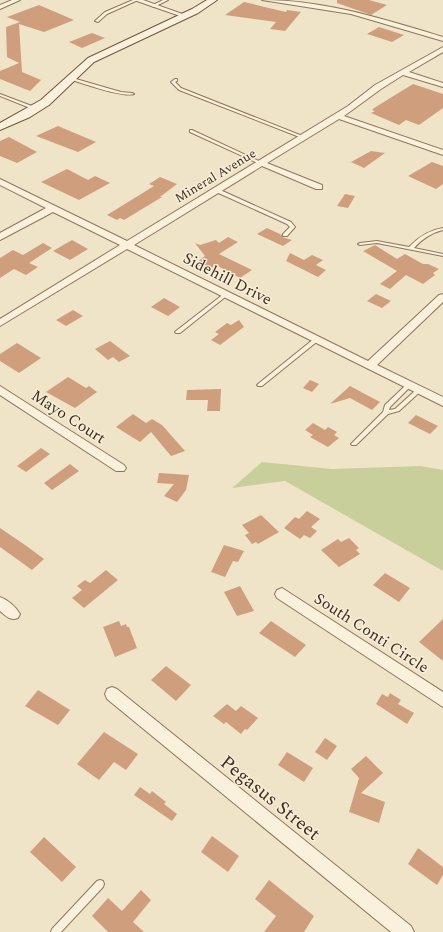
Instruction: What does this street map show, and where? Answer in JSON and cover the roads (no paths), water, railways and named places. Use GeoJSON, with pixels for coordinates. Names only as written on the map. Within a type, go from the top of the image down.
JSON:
{"type":"FeatureCollection","features":[{"type":"Feature","properties":{"kind":"main road"},"geometry":{"type":"LineString","coordinates":[[0,127],[36,109],[51,98],[80,68],[98,56],[185,16],[213,0]]}},
{"type":"Feature","properties":{"kind":"street"},"geometry":{"type":"LineString","coordinates":[[0,6],[17,0]]}},
{"type":"Feature","properties":{"kind":"street"},"geometry":{"type":"LineString","coordinates":[[137,0],[185,16]]}},
{"type":"Feature","properties":{"kind":"street"},"geometry":{"type":"LineString","coordinates":[[265,0],[285,1],[352,12],[443,39]]}},
{"type":"Feature","properties":{"kind":"street","name":"Mineral Avenue"},"geometry":{"type":"LineString","coordinates":[[0,323],[109,255],[129,246],[216,190],[338,116],[378,87],[443,49]]}},
{"type":"Feature","properties":{"kind":"street"},"geometry":{"type":"LineString","coordinates":[[404,73],[443,85]]}},
{"type":"Feature","properties":{"kind":"street"},"geometry":{"type":"LineString","coordinates":[[338,116],[443,153]]}},
{"type":"Feature","properties":{"kind":"street"},"geometry":{"type":"LineString","coordinates":[[261,163],[319,187]]}},
{"type":"Feature","properties":{"kind":"street","name":"Sidehill Drive"},"geometry":{"type":"LineString","coordinates":[[0,182],[443,402]]}},
{"type":"Feature","properties":{"kind":"street"},"geometry":{"type":"LineString","coordinates":[[0,237],[53,208]]}},
{"type":"Feature","properties":{"kind":"street"},"geometry":{"type":"LineString","coordinates":[[370,365],[443,296]]}},
{"type":"Feature","properties":{"kind":"street","name":"Mayo Court"},"geometry":{"type":"LineString","coordinates":[[0,390],[120,468]]}},
{"type":"Feature","properties":{"kind":"street","name":"South Conti Circle"},"geometry":{"type":"LineString","coordinates":[[282,594],[443,700]]}},
{"type":"Feature","properties":{"kind":"street"},"geometry":{"type":"LineString","coordinates":[[0,603],[13,614]]}},
{"type":"Feature","properties":{"kind":"street","name":"Pegasus Street"},"geometry":{"type":"LineString","coordinates":[[112,694],[404,932]]}},
{"type":"Feature","properties":{"kind":"lane"},"geometry":{"type":"LineString","coordinates":[[97,20],[106,13],[137,0]]}},
{"type":"Feature","properties":{"kind":"lane"},"geometry":{"type":"LineString","coordinates":[[153,6],[166,0]]}},
{"type":"Feature","properties":{"kind":"lane"},"geometry":{"type":"LineString","coordinates":[[70,78],[121,93],[132,94]]}},
{"type":"Feature","properties":{"kind":"lane"},"geometry":{"type":"LineString","coordinates":[[176,80],[173,82],[180,89],[303,136]]}},
{"type":"Feature","properties":{"kind":"lane"},"geometry":{"type":"LineString","coordinates":[[0,95],[36,109]]}},
{"type":"Feature","properties":{"kind":"lane"},"geometry":{"type":"LineString","coordinates":[[191,131],[261,163]]}},
{"type":"Feature","properties":{"kind":"lane"},"geometry":{"type":"LineString","coordinates":[[216,190],[289,223],[294,227],[285,235]]}},
{"type":"Feature","properties":{"kind":"lane"},"geometry":{"type":"LineString","coordinates":[[410,249],[430,232],[443,229]]}},
{"type":"Feature","properties":{"kind":"lane"},"geometry":{"type":"LineString","coordinates":[[360,244],[377,242],[443,255]]}},
{"type":"Feature","properties":{"kind":"lane"},"geometry":{"type":"LineString","coordinates":[[178,332],[228,294]]}},
{"type":"Feature","properties":{"kind":"lane"},"geometry":{"type":"LineString","coordinates":[[260,386],[317,339]]}},
{"type":"Feature","properties":{"kind":"lane"},"geometry":{"type":"LineString","coordinates":[[386,412],[387,406],[409,385]]}},
{"type":"Feature","properties":{"kind":"lane"},"geometry":{"type":"LineString","coordinates":[[354,444],[386,412],[397,410],[419,390]]}},
{"type":"Feature","properties":{"kind":"lane"},"geometry":{"type":"LineString","coordinates":[[55,932],[100,884]]}}]}
